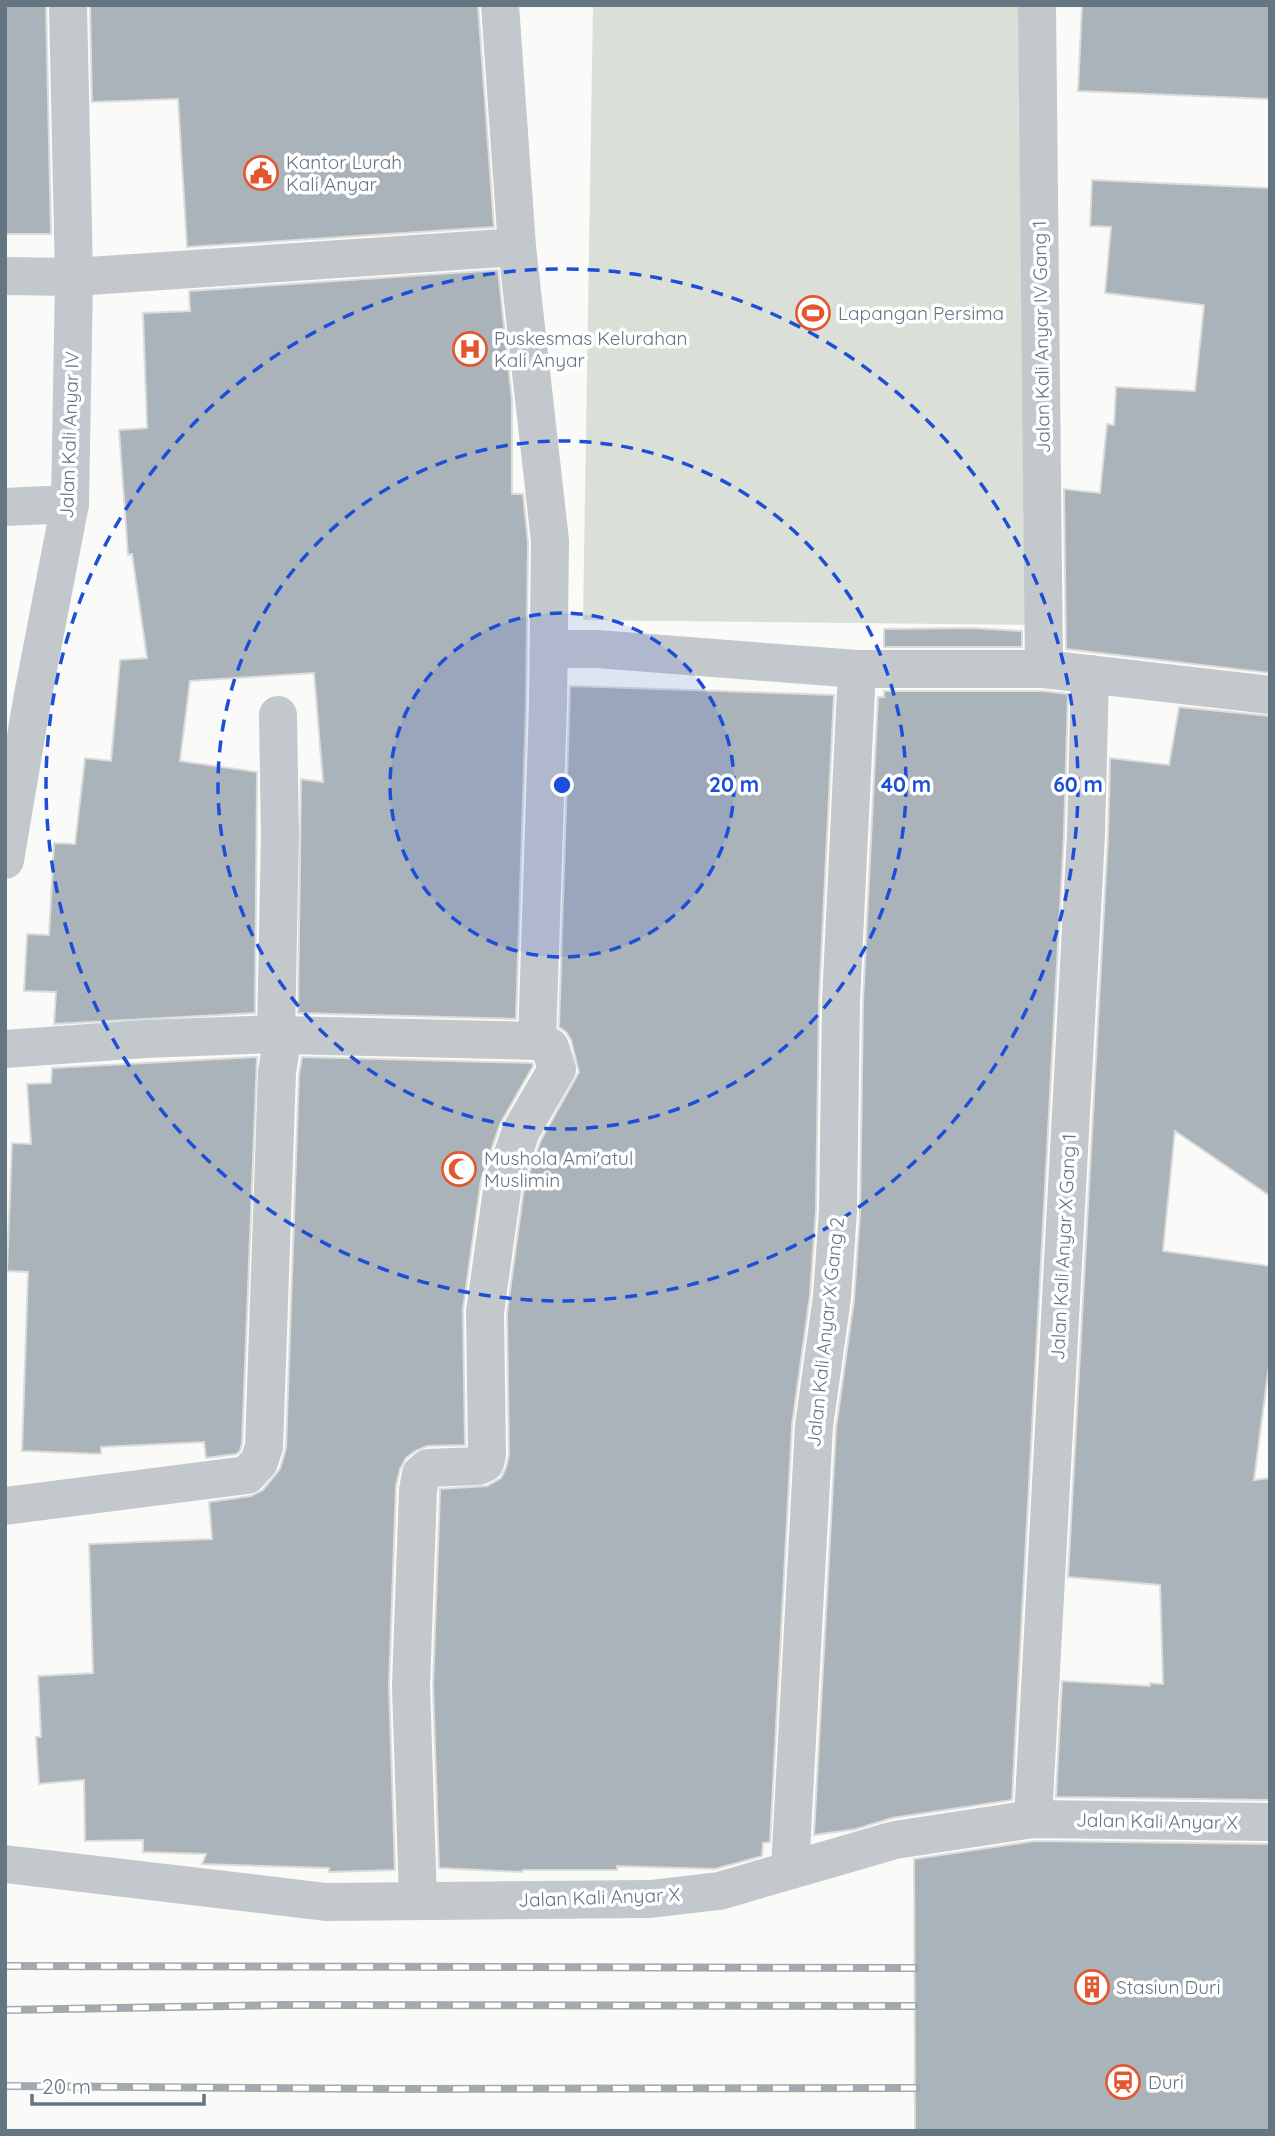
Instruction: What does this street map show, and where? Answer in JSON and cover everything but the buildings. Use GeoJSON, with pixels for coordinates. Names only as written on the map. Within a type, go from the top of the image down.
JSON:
{"type":"FeatureCollection","features":[{"type":"Feature","properties":{"kind":"street","name":"Jalan Kali Anyar IV"},"geometry":{"type":"LineString","coordinates":[[5,860],[70,504],[74,277],[68,5]]}},
{"type":"Feature","properties":{"kind":"street"},"geometry":{"type":"LineString","coordinates":[[500,5],[517,247],[550,541],[550,649],[537,1041]]}},
{"type":"Feature","properties":{"kind":"street","name":"Jalan Kali Anyar IV Gang 1"},"geometry":{"type":"LineString","coordinates":[[1037,5],[1044,669]]}},
{"type":"Feature","properties":{"kind":"street"},"geometry":{"type":"LineString","coordinates":[[5,276],[74,277],[517,247]]}},
{"type":"Feature","properties":{"kind":"street"},"geometry":{"type":"LineString","coordinates":[[5,507],[70,504]]}},
{"type":"Feature","properties":{"kind":"street"},"geometry":{"type":"LineString","coordinates":[[550,649],[597,649],[857,668],[1044,669],[1270,695]]}},
{"type":"Feature","properties":{"kind":"street","name":"Jalan Kali Anyar X Gang 2"},"geometry":{"type":"LineString","coordinates":[[790,1869],[814,1426],[832,1297],[838,1212],[841,1001],[857,668]]}},
{"type":"Feature","properties":{"kind":"street","name":"Jalan Kali Anyar X Gang 1"},"geometry":{"type":"LineString","coordinates":[[1032,1819],[1086,835],[1090,674]]}},
{"type":"Feature","properties":{"kind":"street"},"geometry":{"type":"LineString","coordinates":[[5,1506],[247,1475],[259,1462],[264,1447],[279,1035],[278,715]]}},
{"type":"Feature","properties":{"kind":"street"},"geometry":{"type":"LineString","coordinates":[[5,1049],[144,1039],[279,1035],[537,1041],[551,1047],[557,1069],[521,1131],[503,1182],[485,1312],[485,1462],[478,1466],[428,1468],[421,1475],[418,1490],[411,1686],[418,1900]]}},
{"type":"Feature","properties":{"kind":"street","name":"Jalan Kali Anyar X"},"geometry":{"type":"LineString","coordinates":[[5,1864],[326,1902],[650,1899],[719,1891],[895,1840],[1032,1819],[1270,1822]]}},
{"type":"Feature","properties":{"kind":"shaded area","name":"Lapangan Persima"},"geometry":{"type":"Polygon","coordinates":[[[593,5],[1043,5],[1034,625],[583,620],[593,5]]]}},
{"type":"Feature","properties":{"kind":"railway"},"geometry":{"type":"LineString","coordinates":[[5,1966],[915,1968]]}},
{"type":"Feature","properties":{"kind":"railway"},"geometry":{"type":"LineString","coordinates":[[5,2010],[280,2005],[915,2006]]}},
{"type":"Feature","properties":{"kind":"railway"},"geometry":{"type":"LineString","coordinates":[[5,2086],[396,2089],[916,2088]]}},
{"type":"Feature","properties":{"kind":"place","name":"Kantor Lurah Kali Anyar"},"geometry":{"type":"Point","coordinates":[261,173]}},
{"type":"Feature","properties":{"kind":"place","name":"Lapangan Persima"},"geometry":{"type":"Point","coordinates":[813,313]}},
{"type":"Feature","properties":{"kind":"place","name":"Puskesmas Kelurahan Kali Anyar"},"geometry":{"type":"Point","coordinates":[470,349]}},
{"type":"Feature","properties":{"kind":"place","name":"Mushola Ami'atul Muslimin"},"geometry":{"type":"Point","coordinates":[459,1169]}},
{"type":"Feature","properties":{"kind":"place","name":"Stasiun Duri"},"geometry":{"type":"Point","coordinates":[1092,1987]}},
{"type":"Feature","properties":{"kind":"place","name":"Duri"},"geometry":{"type":"Point","coordinates":[1123,2082]}}]}
